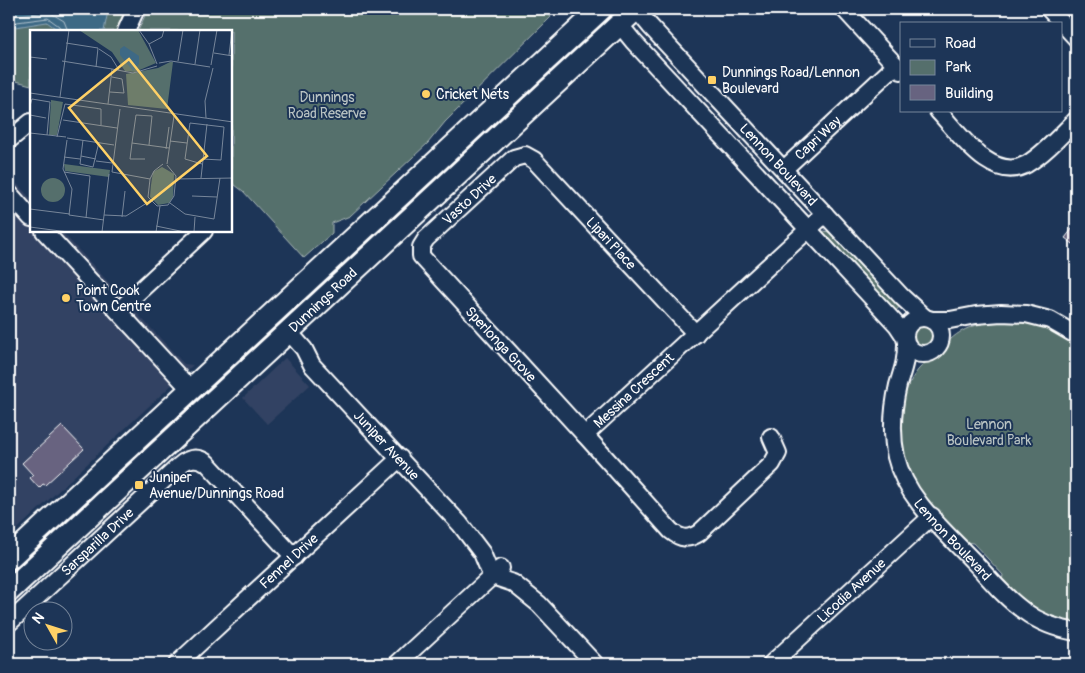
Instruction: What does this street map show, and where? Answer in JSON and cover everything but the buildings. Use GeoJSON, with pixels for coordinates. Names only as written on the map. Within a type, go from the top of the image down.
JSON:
{"type":"FeatureCollection","features":[{"type":"Feature","properties":{"kind":"main road","name":"Dunnings Road"},"geometry":{"type":"LineString","coordinates":[[9,558],[601,9]]}},
{"type":"Feature","properties":{"kind":"main road","name":"Dunnings Road"},"geometry":{"type":"LineString","coordinates":[[9,591],[285,336],[614,17],[636,9]]}},
{"type":"Feature","properties":{"kind":"main road"},"geometry":{"type":"LineString","coordinates":[[268,317],[285,336]]}},
{"type":"Feature","properties":{"kind":"main road"},"geometry":{"type":"LineString","coordinates":[[39,529],[44,532],[60,531],[94,513]]}},
{"type":"Feature","properties":{"kind":"street"},"geometry":{"type":"LineString","coordinates":[[126,30],[136,9]]}},
{"type":"Feature","properties":{"kind":"street","name":"Lennon Boulevard"},"geometry":{"type":"LineString","coordinates":[[636,9],[907,302],[928,319],[950,320],[976,315],[985,316]]}},
{"type":"Feature","properties":{"kind":"street"},"geometry":{"type":"LineString","coordinates":[[844,9],[898,68]]}},
{"type":"Feature","properties":{"kind":"street"},"geometry":{"type":"LineString","coordinates":[[1049,9],[1061,22]]}},
{"type":"Feature","properties":{"kind":"street","name":"Lennon Boulevard"},"geometry":{"type":"LineString","coordinates":[[614,17],[633,41],[897,325],[905,340],[904,368],[898,387],[893,431],[899,467],[910,489],[932,516],[1016,606],[1043,623],[1076,632]]}},
{"type":"Feature","properties":{"kind":"street"},"geometry":{"type":"LineString","coordinates":[[1062,23],[1076,38]]}},
{"type":"Feature","properties":{"kind":"street","name":"Capri Way"},"geometry":{"type":"LineString","coordinates":[[784,169],[898,68]]}},
{"type":"Feature","properties":{"kind":"street"},"geometry":{"type":"LineString","coordinates":[[939,112],[983,158],[993,165],[1005,168],[1019,168],[1031,162],[1076,120]]}},
{"type":"Feature","properties":{"kind":"street","name":"Vasto Drive"},"geometry":{"type":"LineString","coordinates":[[420,251],[426,239],[514,158],[519,155],[525,155]]}},
{"type":"Feature","properties":{"kind":"street","name":"Lipari Place"},"geometry":{"type":"LineString","coordinates":[[525,155],[534,160],[696,334]]}},
{"type":"Feature","properties":{"kind":"street"},"geometry":{"type":"LineString","coordinates":[[9,193],[29,212]]}},
{"type":"Feature","properties":{"kind":"street","name":"Messina Crescent"},"geometry":{"type":"LineString","coordinates":[[771,437],[778,453],[772,464],[699,533],[687,538],[681,537],[672,531],[585,435],[825,214]]}},
{"type":"Feature","properties":{"kind":"street"},"geometry":{"type":"LineString","coordinates":[[45,232],[190,389]]}},
{"type":"Feature","properties":{"kind":"street"},"geometry":{"type":"LineString","coordinates":[[118,312],[203,232]]}},
{"type":"Feature","properties":{"kind":"street","name":"Sperlonga Grove"},"geometry":{"type":"LineString","coordinates":[[420,251],[424,261],[585,435]]}},
{"type":"Feature","properties":{"kind":"street","name":"Lennon Boulevard"},"geometry":{"type":"LineString","coordinates":[[896,401],[908,379],[933,349],[959,328],[985,316],[1001,313],[1026,314],[1050,320],[1076,335]]}},
{"type":"Feature","properties":{"kind":"street"},"geometry":{"type":"LineString","coordinates":[[919,318],[928,319],[940,329],[941,334],[933,349],[915,353],[905,340],[906,328],[910,323],[919,318]]}},
{"type":"Feature","properties":{"kind":"street","name":"Juniper Avenue"},"geometry":{"type":"LineString","coordinates":[[285,336],[304,350],[312,365],[460,524],[487,545],[496,561],[497,571]]}},
{"type":"Feature","properties":{"kind":"street","name":"Sarsparilla Drive"},"geometry":{"type":"LineString","coordinates":[[9,623],[178,466],[191,458],[207,463],[294,557]]}},
{"type":"Feature","properties":{"kind":"street","name":"Fennel Drive"},"geometry":{"type":"LineString","coordinates":[[178,664],[400,458]]}},
{"type":"Feature","properties":{"kind":"street","name":"Licodia Avenue"},"geometry":{"type":"LineString","coordinates":[[771,664],[932,516]]}},
{"type":"Feature","properties":{"kind":"street"},"geometry":{"type":"LineString","coordinates":[[399,664],[497,571],[517,574],[526,581],[539,604],[596,664]]}},
{"type":"Feature","properties":{"kind":"shaded area","name":"Point Cook Town Centre"},"geometry":{"type":"Polygon","coordinates":[[[9,175],[30,198],[30,232],[62,232],[184,364],[193,365],[9,537],[9,175]]]}},
{"type":"Feature","properties":{"kind":"shaded area"},"geometry":{"type":"Polygon","coordinates":[[[285,358],[310,385],[267,424],[243,398],[285,358]]]}},
{"type":"Feature","properties":{"kind":"green space"},"geometry":{"type":"Polygon","coordinates":[[[9,9],[128,9],[119,30],[30,30],[30,85],[9,79],[9,9]]]}},
{"type":"Feature","properties":{"kind":"green space","name":"Dunnings Road Reserve"},"geometry":{"type":"Polygon","coordinates":[[[148,9],[543,9],[551,17],[445,122],[428,143],[350,216],[332,223],[332,233],[304,258],[243,191],[232,183],[232,30],[138,30],[148,9]]]}},
{"type":"Feature","properties":{"kind":"green space"},"geometry":{"type":"Polygon","coordinates":[[[607,21],[608,27],[292,318],[288,317],[286,314],[453,157],[490,130],[607,21]]]}},
{"type":"Feature","properties":{"kind":"green space"},"geometry":{"type":"Polygon","coordinates":[[[820,232],[834,233],[902,304],[893,314],[820,232]]]}},
{"type":"Feature","properties":{"kind":"green space","name":"Lennon Boulevard Park"},"geometry":{"type":"Polygon","coordinates":[[[1000,321],[1021,322],[1040,326],[1058,333],[1076,344],[1076,625],[1045,616],[1021,600],[1002,581],[1003,575],[973,543],[966,542],[927,501],[909,472],[904,458],[901,443],[901,412],[904,397],[918,370],[938,354],[959,333],[979,325],[1000,321]]]}},
{"type":"Feature","properties":{"kind":"green space"},"geometry":{"type":"Polygon","coordinates":[[[923,327],[929,330],[932,336],[929,342],[923,345],[917,342],[914,336],[917,330],[923,327]]]}},
{"type":"Feature","properties":{"kind":"green space"},"geometry":{"type":"Polygon","coordinates":[[[188,411],[168,437],[118,475],[72,518],[60,524],[151,437],[188,411]]]}},
{"type":"Feature","properties":{"kind":"water"},"geometry":{"type":"Polygon","coordinates":[[[9,9],[107,9],[108,11],[104,30],[58,30],[47,22],[9,28],[9,9]]]}},
{"type":"Feature","properties":{"kind":"place","name":"Dunnings Road/Lennon Boulevard"},"geometry":{"type":"Point","coordinates":[712,80]}},
{"type":"Feature","properties":{"kind":"place","name":"Cricket Nets"},"geometry":{"type":"Point","coordinates":[426,94]}},
{"type":"Feature","properties":{"kind":"place","name":"Point Cook Town Centre"},"geometry":{"type":"Point","coordinates":[66,298]}},
{"type":"Feature","properties":{"kind":"place","name":"Juniper Avenue/Dunnings Road"},"geometry":{"type":"Point","coordinates":[139,485]}}]}
